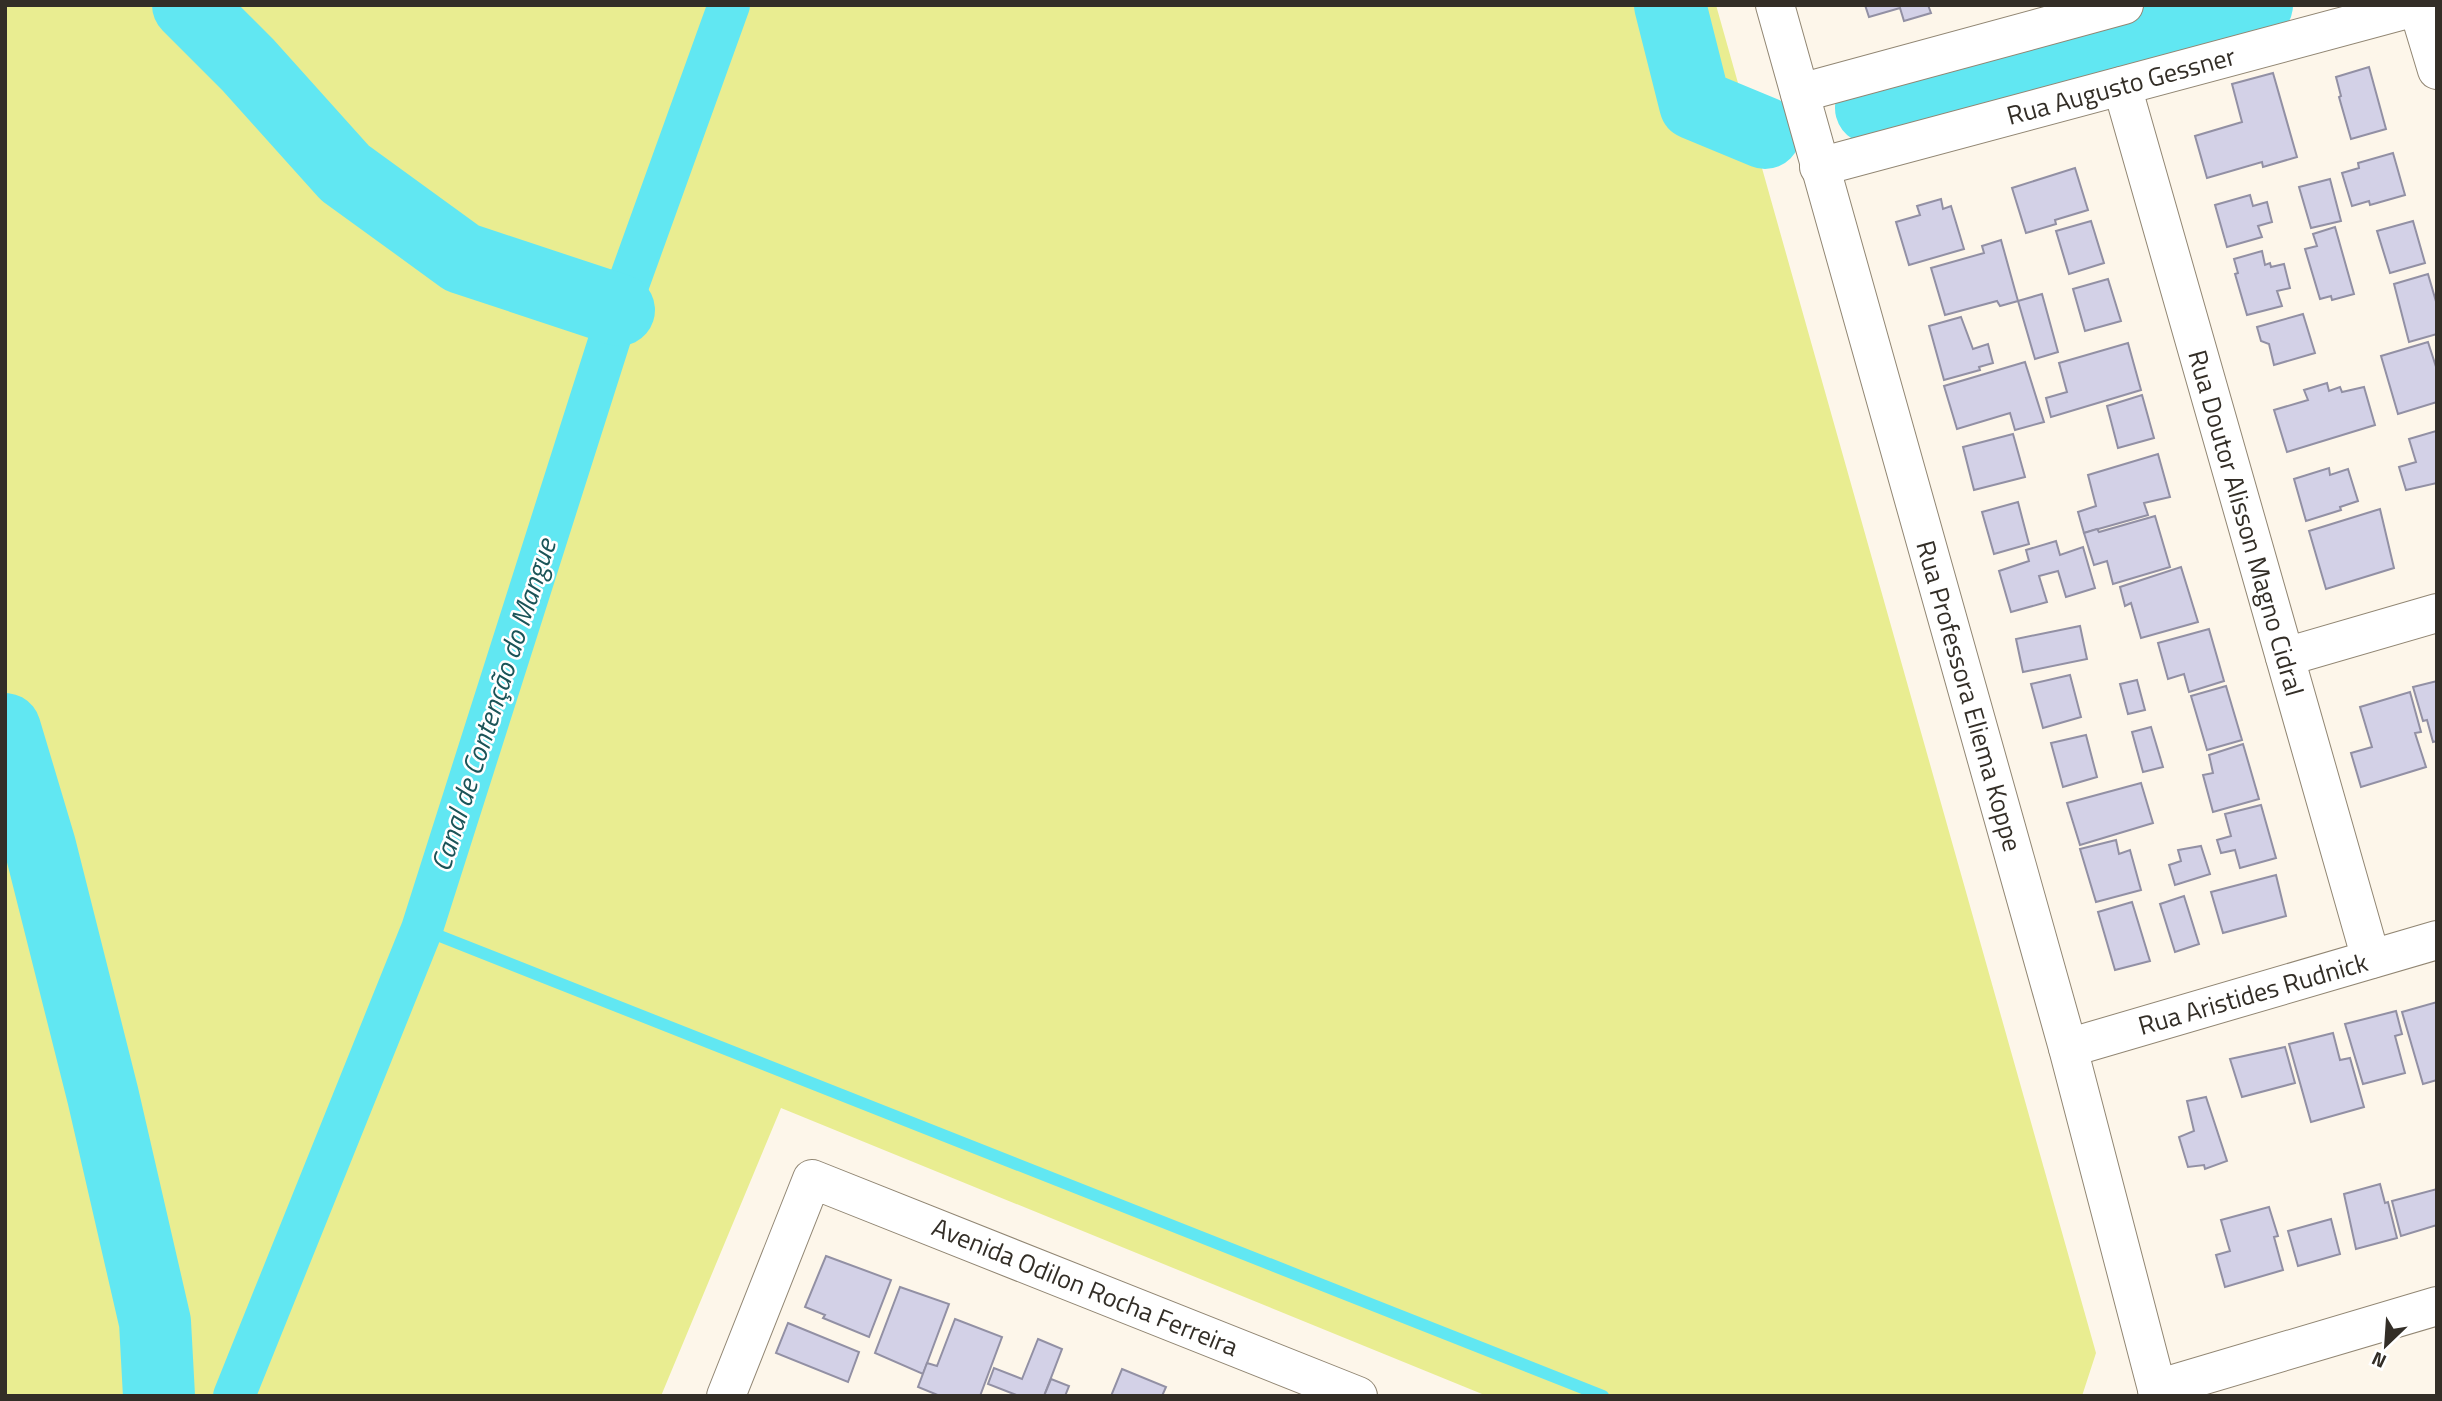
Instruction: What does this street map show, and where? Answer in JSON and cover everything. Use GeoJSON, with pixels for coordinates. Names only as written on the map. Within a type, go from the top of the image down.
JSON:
{"type":"FeatureCollection","features":[{"type":"Feature","properties":{"kind":"street","name":"Rua Professora Eliema Koppe"},"geometry":{"type":"LineString","coordinates":[[1775,5],[2068,1048],[2155,1392]]}},
{"type":"Feature","properties":{"kind":"street"},"geometry":{"type":"LineString","coordinates":[[2421,6],[2437,70]]}},
{"type":"Feature","properties":{"kind":"street","name":"Rua Augusto Gessner"},"geometry":{"type":"LineString","coordinates":[[1819,167],[2421,6]]}},
{"type":"Feature","properties":{"kind":"street"},"geometry":{"type":"LineString","coordinates":[[1800,93],[2107,7]]}},
{"type":"Feature","properties":{"kind":"street","name":"Rua Doutor Alisson Magno Cidral"},"geometry":{"type":"LineString","coordinates":[[2122,86],[2371,959]]}},
{"type":"Feature","properties":{"kind":"street"},"geometry":{"type":"LineString","coordinates":[[2285,657],[2437,613]]}},
{"type":"Feature","properties":{"kind":"street","name":"Rua Aristides Rudnick"},"geometry":{"type":"LineString","coordinates":[[2068,1048],[2437,940]]}},
{"type":"Feature","properties":{"kind":"street","name":"Avenida Odilon Rocha Ferreira"},"geometry":{"type":"LineString","coordinates":[[726,1396],[812,1179],[1358,1396]]}},
{"type":"Feature","properties":{"kind":"street"},"geometry":{"type":"LineString","coordinates":[[2155,1392],[2437,1306]]}},
{"type":"Feature","properties":{"kind":"green space"},"geometry":{"type":"Polygon","coordinates":[[[5,5],[1716,5],[2096,1353],[2082,1396],[1487,1396],[781,1108],[661,1396],[5,1396],[5,5]]]}},
{"type":"Feature","properties":{"kind":"building"},"geometry":{"type":"Polygon","coordinates":[[[1865,5],[1928,5],[1931,13],[1904,21],[1900,8],[1869,17],[1865,5]]]}},
{"type":"Feature","properties":{"kind":"building"},"geometry":{"type":"Polygon","coordinates":[[[2369,67],[2386,129],[2351,139],[2336,77],[2369,67]]]}},
{"type":"Feature","properties":{"kind":"building"},"geometry":{"type":"Polygon","coordinates":[[[2273,73],[2297,157],[2263,167],[2262,162],[2207,178],[2195,136],[2242,122],[2232,84],[2273,73]]]}},
{"type":"Feature","properties":{"kind":"building"},"geometry":{"type":"Polygon","coordinates":[[[2393,153],[2405,195],[2370,205],[2369,201],[2352,206],[2342,173],[2359,168],[2358,163],[2393,153]]]}},
{"type":"Feature","properties":{"kind":"building"},"geometry":{"type":"Polygon","coordinates":[[[2075,168],[2088,210],[2055,220],[2056,224],[2026,233],[2012,188],[2075,168]]]}},
{"type":"Feature","properties":{"kind":"building"},"geometry":{"type":"Polygon","coordinates":[[[2330,179],[2341,221],[2311,228],[2299,187],[2330,179]]]}},
{"type":"Feature","properties":{"kind":"building"},"geometry":{"type":"Polygon","coordinates":[[[2250,195],[2253,206],[2267,202],[2272,222],[2258,226],[2262,237],[2227,247],[2215,205],[2250,195]]]}},
{"type":"Feature","properties":{"kind":"building"},"geometry":{"type":"Polygon","coordinates":[[[1941,199],[1943,209],[1951,206],[1964,249],[1909,265],[1896,222],[1920,215],[1917,206],[1941,199]]]}},
{"type":"Feature","properties":{"kind":"building"},"geometry":{"type":"Polygon","coordinates":[[[2091,221],[2104,263],[2069,274],[2056,231],[2091,221]]]}},
{"type":"Feature","properties":{"kind":"building"},"geometry":{"type":"Polygon","coordinates":[[[2413,221],[2425,263],[2390,273],[2377,231],[2413,221]]]}},
{"type":"Feature","properties":{"kind":"building"},"geometry":{"type":"Polygon","coordinates":[[[2335,227],[2354,294],[2332,300],[2331,296],[2320,299],[2305,249],[2317,246],[2313,234],[2335,227]]]}},
{"type":"Feature","properties":{"kind":"building"},"geometry":{"type":"Polygon","coordinates":[[[2001,240],[2018,301],[2000,306],[1997,301],[1945,315],[1931,268],[1984,253],[1982,246],[2001,240]]]}},
{"type":"Feature","properties":{"kind":"building"},"geometry":{"type":"Polygon","coordinates":[[[2262,251],[2265,265],[2270,263],[2271,267],[2284,264],[2290,288],[2277,291],[2282,306],[2247,315],[2235,274],[2238,273],[2234,259],[2262,251]]]}},
{"type":"Feature","properties":{"kind":"building"},"geometry":{"type":"Polygon","coordinates":[[[2428,274],[2437,305],[2437,334],[2409,342],[2394,284],[2428,274]]]}},
{"type":"Feature","properties":{"kind":"building"},"geometry":{"type":"Polygon","coordinates":[[[2108,279],[2121,321],[2085,331],[2073,289],[2108,279]]]}},
{"type":"Feature","properties":{"kind":"building"},"geometry":{"type":"Polygon","coordinates":[[[2042,294],[2058,352],[2035,359],[2018,301],[2042,294]]]}},
{"type":"Feature","properties":{"kind":"building"},"geometry":{"type":"Polygon","coordinates":[[[2303,314],[2315,353],[2274,365],[2269,344],[2261,341],[2257,327],[2303,314]]]}},
{"type":"Feature","properties":{"kind":"building"},"geometry":{"type":"Polygon","coordinates":[[[1961,317],[1973,349],[1988,344],[1993,363],[1979,367],[1980,370],[1944,380],[1929,326],[1961,317]]]}},
{"type":"Feature","properties":{"kind":"building"},"geometry":{"type":"Polygon","coordinates":[[[2428,342],[2437,370],[2437,402],[2398,414],[2381,356],[2428,342]]]}},
{"type":"Feature","properties":{"kind":"building"},"geometry":{"type":"Polygon","coordinates":[[[2128,343],[2141,390],[2051,417],[2046,398],[2067,392],[2059,363],[2128,343]]]}},
{"type":"Feature","properties":{"kind":"building"},"geometry":{"type":"Polygon","coordinates":[[[2025,362],[2044,422],[2015,430],[2010,413],[1957,429],[1944,386],[2025,362]]]}},
{"type":"Feature","properties":{"kind":"building"},"geometry":{"type":"Polygon","coordinates":[[[2327,383],[2329,391],[2340,387],[2342,392],[2364,387],[2375,425],[2287,452],[2274,410],[2308,400],[2304,390],[2327,383]]]}},
{"type":"Feature","properties":{"kind":"building"},"geometry":{"type":"Polygon","coordinates":[[[2142,395],[2154,438],[2118,448],[2107,406],[2142,395]]]}},
{"type":"Feature","properties":{"kind":"building"},"geometry":{"type":"Polygon","coordinates":[[[2436,431],[2437,483],[2406,490],[2399,467],[2416,462],[2409,439],[2436,431]]]}},
{"type":"Feature","properties":{"kind":"building"},"geometry":{"type":"Polygon","coordinates":[[[2013,434],[2025,477],[1974,490],[1963,447],[2013,434]]]}},
{"type":"Feature","properties":{"kind":"building"},"geometry":{"type":"Polygon","coordinates":[[[2158,454],[2170,497],[2144,503],[2148,515],[2084,533],[2078,512],[2096,506],[2088,475],[2158,454]]]}},
{"type":"Feature","properties":{"kind":"building"},"geometry":{"type":"Polygon","coordinates":[[[2329,468],[2330,475],[2348,469],[2358,501],[2340,507],[2341,510],[2306,521],[2294,479],[2329,468]]]}},
{"type":"Feature","properties":{"kind":"building"},"geometry":{"type":"Polygon","coordinates":[[[2018,502],[2029,544],[1994,554],[1982,512],[2018,502]]]}},
{"type":"Feature","properties":{"kind":"building"},"geometry":{"type":"Polygon","coordinates":[[[2380,509],[2394,568],[2326,589],[2309,531],[2380,509]]]}},
{"type":"Feature","properties":{"kind":"building"},"geometry":{"type":"Polygon","coordinates":[[[2155,516],[2170,567],[2113,584],[2107,561],[2094,565],[2084,533],[2097,529],[2099,532],[2155,516]]]}},
{"type":"Feature","properties":{"kind":"building"},"geometry":{"type":"Polygon","coordinates":[[[2056,541],[2060,555],[2083,547],[2095,588],[2066,597],[2058,571],[2039,576],[2047,602],[2011,612],[1999,571],[2029,561],[2026,550],[2056,541]]]}},
{"type":"Feature","properties":{"kind":"building"},"geometry":{"type":"Polygon","coordinates":[[[2181,567],[2198,622],[2141,638],[2131,603],[2125,606],[2120,587],[2181,567]]]}},
{"type":"Feature","properties":{"kind":"building"},"geometry":{"type":"Polygon","coordinates":[[[2080,626],[2087,659],[2023,672],[2016,639],[2080,626]]]}},
{"type":"Feature","properties":{"kind":"building"},"geometry":{"type":"Polygon","coordinates":[[[2209,629],[2224,681],[2189,692],[2184,674],[2168,679],[2158,643],[2209,629]]]}},
{"type":"Feature","properties":{"kind":"building"},"geometry":{"type":"Polygon","coordinates":[[[2070,675],[2081,717],[2043,728],[2031,684],[2070,675]]]}},
{"type":"Feature","properties":{"kind":"building"},"geometry":{"type":"Polygon","coordinates":[[[2137,680],[2145,710],[2128,714],[2120,684],[2137,680]]]}},
{"type":"Feature","properties":{"kind":"building"},"geometry":{"type":"Polygon","coordinates":[[[2437,681],[2437,741],[2433,742],[2427,720],[2423,721],[2413,687],[2437,681]]]}},
{"type":"Feature","properties":{"kind":"building"},"geometry":{"type":"Polygon","coordinates":[[[2226,686],[2242,740],[2207,750],[2191,696],[2226,686]]]}},
{"type":"Feature","properties":{"kind":"building"},"geometry":{"type":"Polygon","coordinates":[[[2410,692],[2421,732],[2415,733],[2426,767],[2361,787],[2351,753],[2372,747],[2360,707],[2410,692]]]}},
{"type":"Feature","properties":{"kind":"building"},"geometry":{"type":"Polygon","coordinates":[[[2151,727],[2163,767],[2143,772],[2132,732],[2151,727]]]}},
{"type":"Feature","properties":{"kind":"building"},"geometry":{"type":"Polygon","coordinates":[[[2086,735],[2097,777],[2063,787],[2051,743],[2086,735]]]}},
{"type":"Feature","properties":{"kind":"building"},"geometry":{"type":"Polygon","coordinates":[[[2243,744],[2259,799],[2213,812],[2203,775],[2213,773],[2209,755],[2243,744]]]}},
{"type":"Feature","properties":{"kind":"building"},"geometry":{"type":"Polygon","coordinates":[[[2141,783],[2153,823],[2080,845],[2067,803],[2141,783]]]}},
{"type":"Feature","properties":{"kind":"building"},"geometry":{"type":"Polygon","coordinates":[[[2261,805],[2276,858],[2240,868],[2235,850],[2221,853],[2217,840],[2231,836],[2225,814],[2261,805]]]}},
{"type":"Feature","properties":{"kind":"building"},"geometry":{"type":"Polygon","coordinates":[[[2116,840],[2119,854],[2130,850],[2141,890],[2096,902],[2080,849],[2116,840]]]}},
{"type":"Feature","properties":{"kind":"building"},"geometry":{"type":"Polygon","coordinates":[[[2201,846],[2210,874],[2175,885],[2169,865],[2181,861],[2178,850],[2201,846]]]}},
{"type":"Feature","properties":{"kind":"building"},"geometry":{"type":"Polygon","coordinates":[[[2276,875],[2286,916],[2223,933],[2211,892],[2276,875]]]}},
{"type":"Feature","properties":{"kind":"building"},"geometry":{"type":"Polygon","coordinates":[[[2184,896],[2199,944],[2175,952],[2160,904],[2184,896]]]}},
{"type":"Feature","properties":{"kind":"building"},"geometry":{"type":"Polygon","coordinates":[[[2132,902],[2150,961],[2115,970],[2098,912],[2132,902]]]}},
{"type":"Feature","properties":{"kind":"building"},"geometry":{"type":"Polygon","coordinates":[[[2437,1002],[2437,1080],[2423,1084],[2402,1012],[2437,1002]]]}},
{"type":"Feature","properties":{"kind":"building"},"geometry":{"type":"Polygon","coordinates":[[[2396,1011],[2402,1034],[2395,1036],[2405,1073],[2363,1084],[2345,1024],[2396,1011]]]}},
{"type":"Feature","properties":{"kind":"building"},"geometry":{"type":"Polygon","coordinates":[[[2333,1033],[2340,1060],[2350,1058],[2364,1107],[2311,1122],[2289,1044],[2333,1033]]]}},
{"type":"Feature","properties":{"kind":"building"},"geometry":{"type":"Polygon","coordinates":[[[2285,1047],[2295,1083],[2242,1097],[2230,1059],[2285,1047]]]}},
{"type":"Feature","properties":{"kind":"building"},"geometry":{"type":"Polygon","coordinates":[[[2206,1097],[2227,1161],[2205,1169],[2204,1165],[2188,1167],[2179,1137],[2194,1131],[2187,1101],[2206,1097]]]}},
{"type":"Feature","properties":{"kind":"building"},"geometry":{"type":"Polygon","coordinates":[[[2380,1184],[2385,1203],[2388,1202],[2397,1238],[2356,1249],[2344,1194],[2380,1184]]]}},
{"type":"Feature","properties":{"kind":"building"},"geometry":{"type":"Polygon","coordinates":[[[2437,1189],[2437,1225],[2401,1236],[2392,1201],[2437,1189]]]}},
{"type":"Feature","properties":{"kind":"building"},"geometry":{"type":"Polygon","coordinates":[[[2269,1207],[2278,1236],[2274,1237],[2283,1270],[2225,1287],[2216,1255],[2230,1251],[2221,1220],[2269,1207]]]}},
{"type":"Feature","properties":{"kind":"building"},"geometry":{"type":"Polygon","coordinates":[[[2331,1219],[2340,1254],[2298,1266],[2288,1231],[2331,1219]]]}},
{"type":"Feature","properties":{"kind":"building"},"geometry":{"type":"Polygon","coordinates":[[[826,1256],[891,1280],[869,1337],[823,1318],[825,1315],[805,1307],[826,1256]]]}},
{"type":"Feature","properties":{"kind":"building"},"geometry":{"type":"Polygon","coordinates":[[[900,1287],[949,1304],[923,1374],[875,1353],[900,1287]]]}},
{"type":"Feature","properties":{"kind":"building"},"geometry":{"type":"Polygon","coordinates":[[[955,1319],[1002,1337],[980,1396],[940,1396],[918,1387],[927,1363],[937,1366],[955,1319]]]}},
{"type":"Feature","properties":{"kind":"building"},"geometry":{"type":"Polygon","coordinates":[[[788,1323],[859,1352],[848,1382],[776,1353],[788,1323]]]}},
{"type":"Feature","properties":{"kind":"building"},"geometry":{"type":"Polygon","coordinates":[[[1038,1339],[1062,1349],[1044,1396],[1019,1396],[988,1384],[994,1368],[1022,1379],[1038,1339]]]}},
{"type":"Feature","properties":{"kind":"building"},"geometry":{"type":"Polygon","coordinates":[[[1122,1369],[1166,1387],[1162,1396],[1111,1396],[1122,1369]]]}},
{"type":"Feature","properties":{"kind":"building"},"geometry":{"type":"Polygon","coordinates":[[[1051,1379],[1069,1386],[1065,1396],[1044,1396],[1051,1379]]]}},
{"type":"Feature","properties":{"kind":"waterway"},"geometry":{"type":"LineString","coordinates":[[188,5],[248,65],[345,173],[462,258],[619,310]]}},
{"type":"Feature","properties":{"kind":"waterway","name":"Canal de Contenção do Mangue"},"geometry":{"type":"LineString","coordinates":[[234,1396],[422,929],[619,310],[729,5]]}},
{"type":"Feature","properties":{"kind":"waterway"},"geometry":{"type":"LineString","coordinates":[[1670,5],[1695,104],[1765,133]]}},
{"type":"Feature","properties":{"kind":"waterway"},"geometry":{"type":"LineString","coordinates":[[1871,108],[2257,5]]}},
{"type":"Feature","properties":{"kind":"waterway"},"geometry":{"type":"LineString","coordinates":[[5,729],[40,846],[103,1096],[155,1322],[159,1396]]}},
{"type":"Feature","properties":{"kind":"waterway"},"geometry":{"type":"LineString","coordinates":[[422,929],[1603,1396]]}}]}
